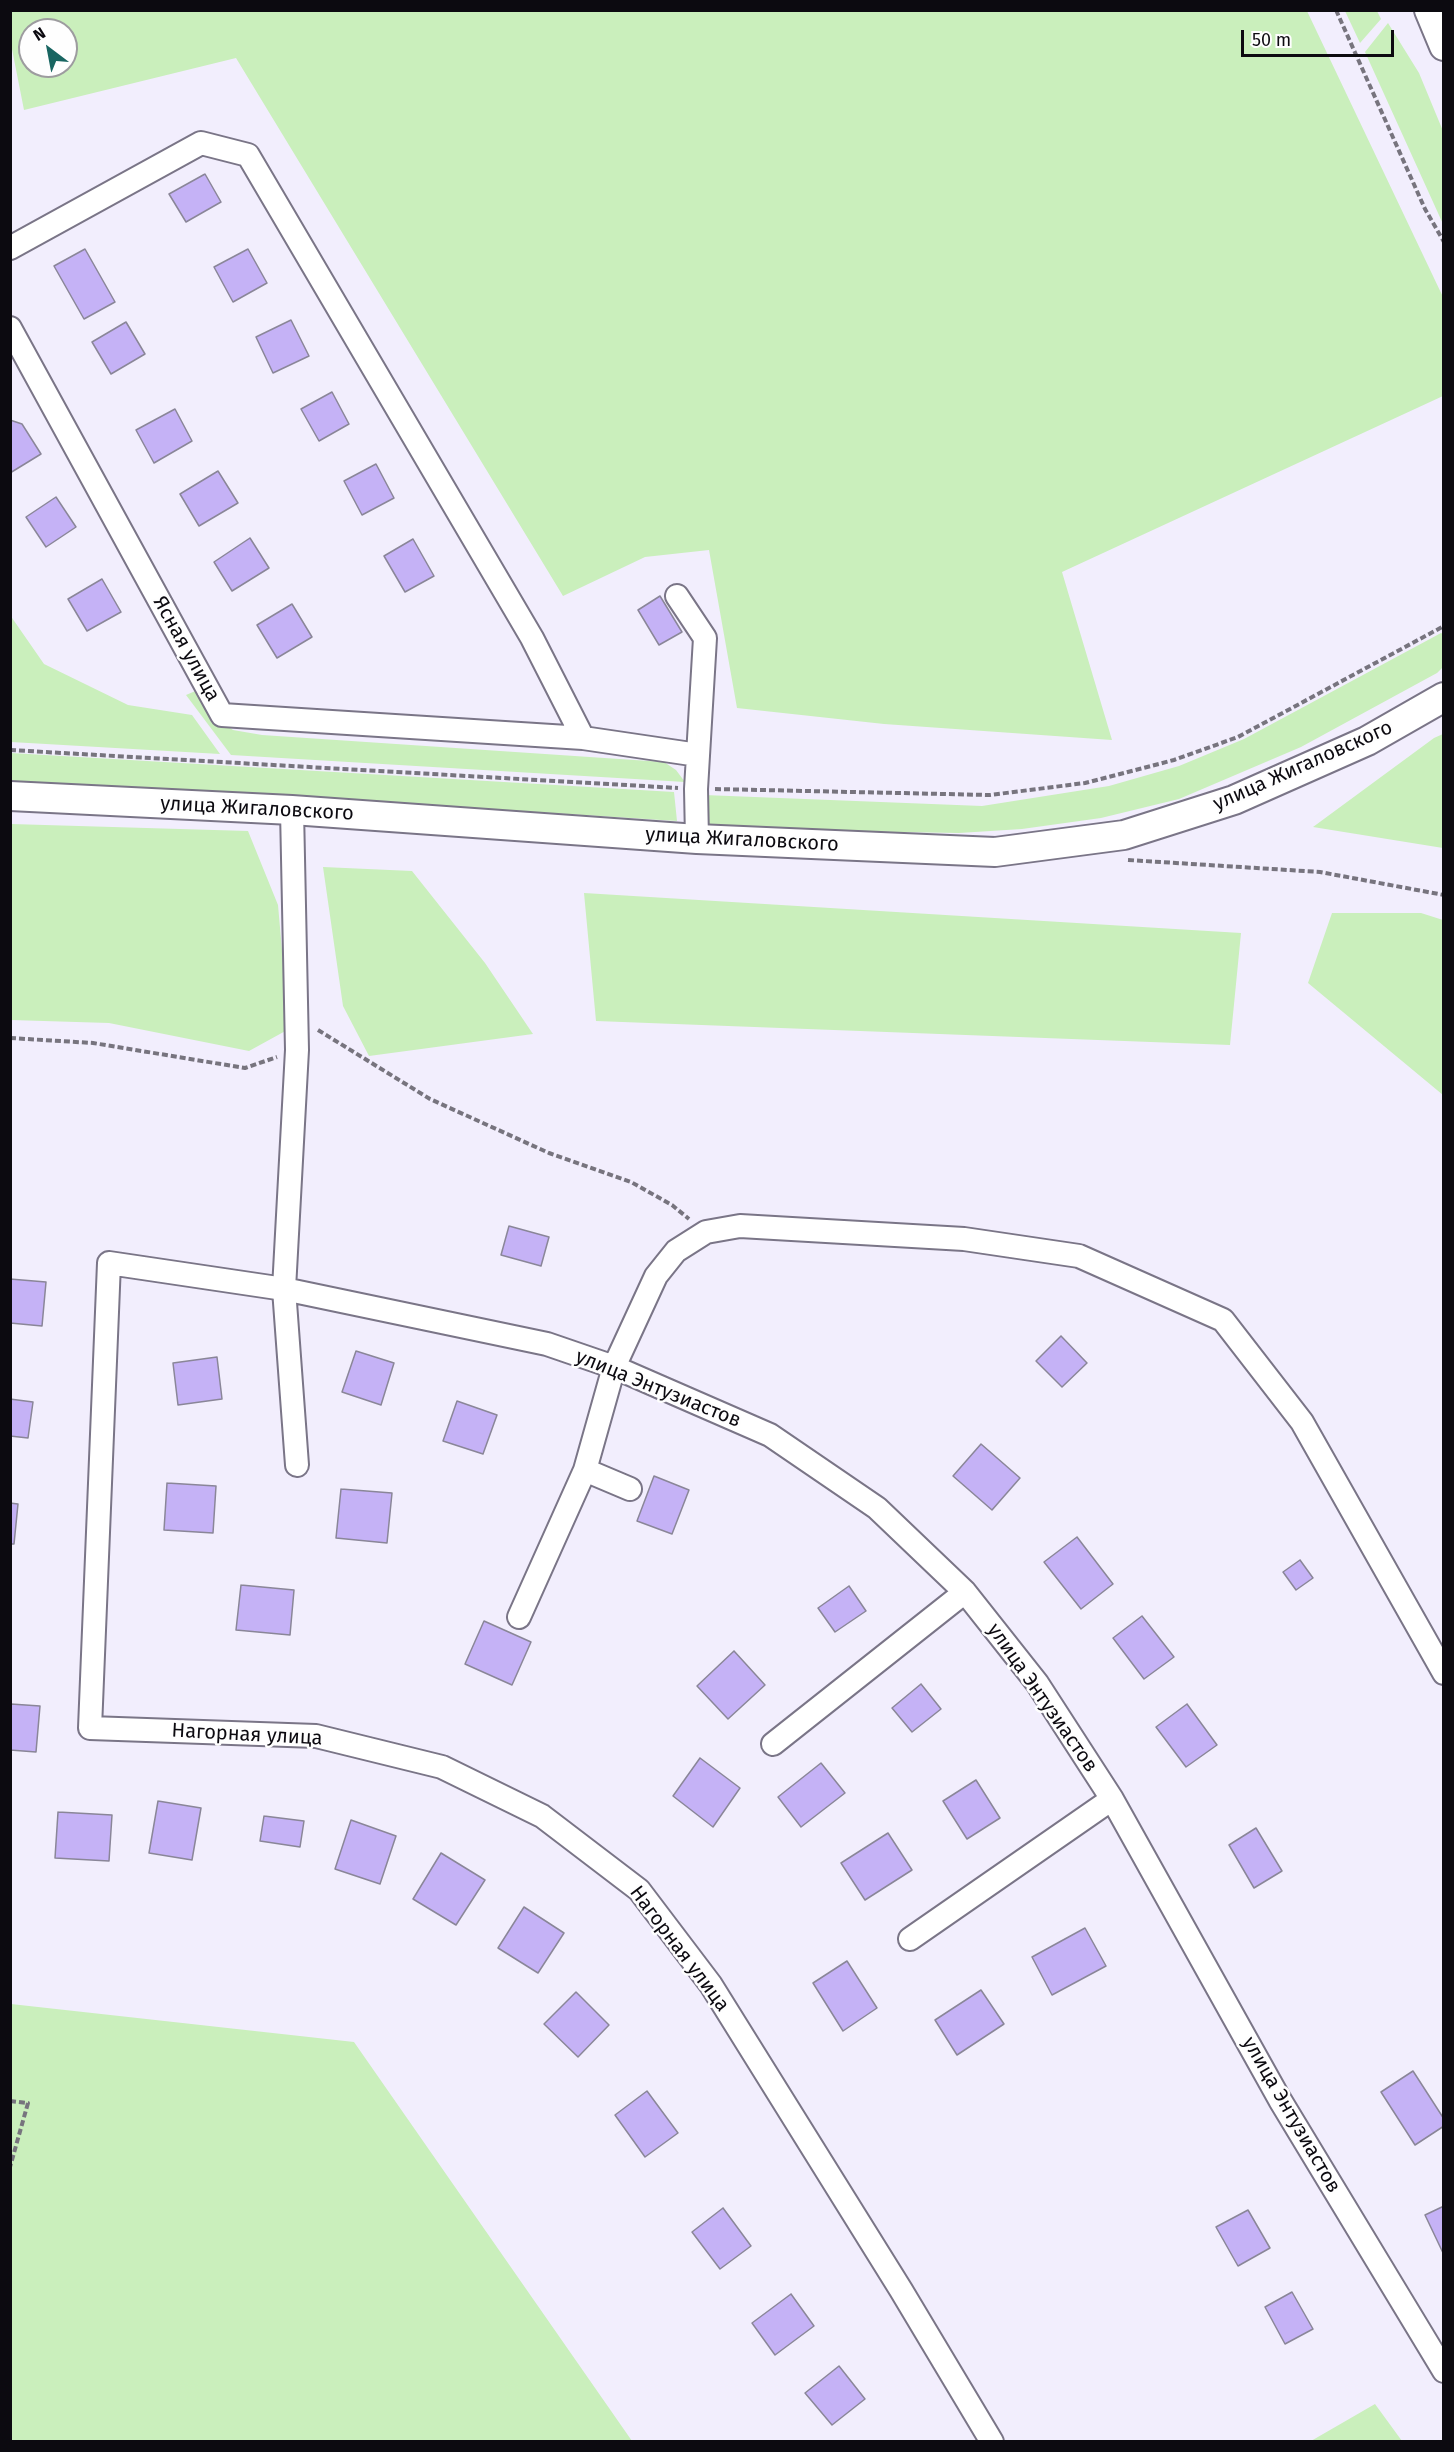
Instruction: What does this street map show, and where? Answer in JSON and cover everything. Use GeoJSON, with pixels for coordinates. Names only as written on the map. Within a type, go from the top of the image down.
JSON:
{"type":"FeatureCollection","features":[{"type":"Feature","properties":{"kind":"main road"},"geometry":{"type":"LineString","coordinates":[[1429,10],[1443,46]]}},
{"type":"Feature","properties":{"kind":"main road","name":"улица Жигаловского"},"geometry":{"type":"LineString","coordinates":[[10,796],[292,810],[697,839],[995,852],[1124,835],[1234,800],[1367,741],[1443,698]]}},
{"type":"Feature","properties":{"kind":"street"},"geometry":{"type":"LineString","coordinates":[[10,248],[201,143],[248,154],[532,638],[583,738]]}},
{"type":"Feature","properties":{"kind":"street","name":"Ясная улица"},"geometry":{"type":"LineString","coordinates":[[10,328],[222,715],[583,738],[698,755]]}},
{"type":"Feature","properties":{"kind":"street"},"geometry":{"type":"LineString","coordinates":[[676,596],[705,638],[696,789],[697,839]]}},
{"type":"Feature","properties":{"kind":"street"},"geometry":{"type":"LineString","coordinates":[[292,810],[297,1050],[284,1289],[297,1465]]}},
{"type":"Feature","properties":{"kind":"street"},"geometry":{"type":"LineString","coordinates":[[519,1617],[585,1470],[614,1367],[656,1276],[676,1251],[706,1232],[740,1226],[964,1239],[1079,1256],[1223,1320],[1302,1422],[1443,1673]]}},
{"type":"Feature","properties":{"kind":"street","name":"Нагорная улица"},"geometry":{"type":"LineString","coordinates":[[284,1289],[109,1263],[90,1728],[316,1736],[442,1767],[543,1816],[639,1890],[711,1985],[902,2290],[992,2442]]}},
{"type":"Feature","properties":{"kind":"street","name":"улица Энтузиастов"},"geometry":{"type":"LineString","coordinates":[[284,1289],[548,1344],[614,1367],[770,1435],[876,1508],[965,1592],[1037,1683],[1112,1799],[1280,2100],[1443,2372]]}},
{"type":"Feature","properties":{"kind":"street"},"geometry":{"type":"LineString","coordinates":[[585,1470],[630,1489]]}},
{"type":"Feature","properties":{"kind":"street"},"geometry":{"type":"LineString","coordinates":[[773,1744],[965,1592]]}},
{"type":"Feature","properties":{"kind":"street"},"geometry":{"type":"LineString","coordinates":[[910,1939],[1112,1799]]}},
{"type":"Feature","properties":{"kind":"path"},"geometry":{"type":"LineString","coordinates":[[1336,10],[1425,209],[1443,242]]}},
{"type":"Feature","properties":{"kind":"path"},"geometry":{"type":"LineString","coordinates":[[10,750],[696,789],[990,795],[1085,783],[1174,760],[1238,737],[1443,626]]}},
{"type":"Feature","properties":{"kind":"path"},"geometry":{"type":"LineString","coordinates":[[1123,860],[1320,872],[1443,896]]}},
{"type":"Feature","properties":{"kind":"path"},"geometry":{"type":"LineString","coordinates":[[297,1017],[430,1098],[549,1152],[631,1182],[672,1205],[706,1232]]}},
{"type":"Feature","properties":{"kind":"path"},"geometry":{"type":"LineString","coordinates":[[10,1038],[93,1042],[245,1068],[297,1050]]}},
{"type":"Feature","properties":{"kind":"path"},"geometry":{"type":"LineString","coordinates":[[10,2101],[28,2103],[10,2167]]}},
{"type":"Feature","properties":{"kind":"green space"},"geometry":{"type":"Polygon","coordinates":[[[10,11],[1307,11],[1443,297],[1443,396],[1062,572],[1112,740],[884,724],[737,708],[709,550],[645,557],[563,596],[236,58],[24,110],[11,44],[10,11]]]}},
{"type":"Feature","properties":{"kind":"green space"},"geometry":{"type":"Polygon","coordinates":[[[1345,11],[1377,11],[1381,19],[1360,43],[1345,11]]]}},
{"type":"Feature","properties":{"kind":"green space"},"geometry":{"type":"Polygon","coordinates":[[[1388,23],[1419,73],[1443,131],[1443,224],[1365,52],[1388,23]]]}},
{"type":"Feature","properties":{"kind":"green space"},"geometry":{"type":"Polygon","coordinates":[[[10,615],[44,664],[128,705],[192,715],[220,754],[11,742],[10,615]]]}},
{"type":"Feature","properties":{"kind":"green space"},"geometry":{"type":"Polygon","coordinates":[[[1441,633],[1443,634],[1443,667],[1437,673],[1301,747],[1179,799],[1101,818],[1022,829],[959,833],[712,829],[703,822],[704,795],[982,806],[1109,786],[1179,766],[1244,739],[1441,633]]]}},
{"type":"Feature","properties":{"kind":"green space"},"geometry":{"type":"Polygon","coordinates":[[[200,689],[218,720],[233,730],[262,735],[664,762],[676,770],[685,782],[231,755],[186,695],[200,689]]]}},
{"type":"Feature","properties":{"kind":"green space"},"geometry":{"type":"Polygon","coordinates":[[[1443,734],[1443,848],[1313,827],[1434,738],[1443,734]]]}},
{"type":"Feature","properties":{"kind":"green space"},"geometry":{"type":"Polygon","coordinates":[[[11,753],[674,792],[677,821],[301,797],[11,783],[11,753]]]}},
{"type":"Feature","properties":{"kind":"green space"},"geometry":{"type":"Polygon","coordinates":[[[11,824],[248,831],[278,905],[289,1029],[249,1051],[109,1023],[11,1020],[11,824]]]}},
{"type":"Feature","properties":{"kind":"green space"},"geometry":{"type":"Polygon","coordinates":[[[323,867],[412,871],[485,963],[533,1034],[369,1056],[343,1006],[323,867]]]}},
{"type":"Feature","properties":{"kind":"green space"},"geometry":{"type":"Polygon","coordinates":[[[584,893],[1241,933],[1230,1045],[596,1021],[584,893]]]}},
{"type":"Feature","properties":{"kind":"green space"},"geometry":{"type":"Polygon","coordinates":[[[1332,913],[1421,913],[1443,920],[1443,1095],[1308,983],[1332,913]]]}},
{"type":"Feature","properties":{"kind":"green space"},"geometry":{"type":"Polygon","coordinates":[[[11,2004],[354,2042],[632,2441],[11,2441],[11,2004]]]}},
{"type":"Feature","properties":{"kind":"green space"},"geometry":{"type":"Polygon","coordinates":[[[1375,2404],[1402,2441],[1311,2441],[1375,2404]]]}},
{"type":"Feature","properties":{"kind":"building"},"geometry":{"type":"Polygon","coordinates":[[[205,174],[221,202],[186,222],[169,194],[205,174]]]}},
{"type":"Feature","properties":{"kind":"building"},"geometry":{"type":"Polygon","coordinates":[[[85,249],[115,302],[84,319],[54,266],[85,249]]]}},
{"type":"Feature","properties":{"kind":"building"},"geometry":{"type":"Polygon","coordinates":[[[248,249],[267,283],[233,302],[214,267],[248,249]]]}},
{"type":"Feature","properties":{"kind":"building"},"geometry":{"type":"Polygon","coordinates":[[[291,320],[309,356],[273,373],[256,337],[291,320]]]}},
{"type":"Feature","properties":{"kind":"building"},"geometry":{"type":"Polygon","coordinates":[[[126,322],[145,354],[111,374],[92,342],[126,322]]]}},
{"type":"Feature","properties":{"kind":"building"},"geometry":{"type":"Polygon","coordinates":[[[332,392],[349,424],[319,441],[301,409],[332,392]]]}},
{"type":"Feature","properties":{"kind":"building"},"geometry":{"type":"Polygon","coordinates":[[[175,409],[192,441],[154,463],[136,430],[175,409]]]}},
{"type":"Feature","properties":{"kind":"building"},"geometry":{"type":"Polygon","coordinates":[[[10,420],[22,424],[41,454],[10,473],[10,420]]]}},
{"type":"Feature","properties":{"kind":"building"},"geometry":{"type":"Polygon","coordinates":[[[376,464],[394,498],[362,515],[344,481],[376,464]]]}},
{"type":"Feature","properties":{"kind":"building"},"geometry":{"type":"Polygon","coordinates":[[[218,471],[238,503],[199,526],[180,494],[218,471]]]}},
{"type":"Feature","properties":{"kind":"building"},"geometry":{"type":"Polygon","coordinates":[[[56,497],[76,527],[46,547],[26,517],[56,497]]]}},
{"type":"Feature","properties":{"kind":"building"},"geometry":{"type":"Polygon","coordinates":[[[250,538],[269,568],[232,591],[214,562],[250,538]]]}},
{"type":"Feature","properties":{"kind":"building"},"geometry":{"type":"Polygon","coordinates":[[[413,539],[434,576],[405,592],[384,556],[413,539]]]}},
{"type":"Feature","properties":{"kind":"building"},"geometry":{"type":"Polygon","coordinates":[[[102,579],[121,612],[87,631],[68,599],[102,579]]]}},
{"type":"Feature","properties":{"kind":"building"},"geometry":{"type":"Polygon","coordinates":[[[660,596],[682,632],[659,645],[638,610],[660,596]]]}},
{"type":"Feature","properties":{"kind":"building"},"geometry":{"type":"Polygon","coordinates":[[[292,604],[312,637],[277,658],[257,625],[292,604]]]}},
{"type":"Feature","properties":{"kind":"building"},"geometry":{"type":"Polygon","coordinates":[[[509,1226],[549,1237],[541,1266],[501,1255],[509,1226]]]}},
{"type":"Feature","properties":{"kind":"building"},"geometry":{"type":"Polygon","coordinates":[[[10,1279],[46,1282],[42,1326],[10,1323],[10,1279]]]}},
{"type":"Feature","properties":{"kind":"building"},"geometry":{"type":"Polygon","coordinates":[[[1061,1336],[1087,1363],[1062,1387],[1036,1361],[1061,1336]]]}},
{"type":"Feature","properties":{"kind":"building"},"geometry":{"type":"Polygon","coordinates":[[[356,1351],[394,1363],[381,1405],[342,1392],[356,1351]]]}},
{"type":"Feature","properties":{"kind":"building"},"geometry":{"type":"Polygon","coordinates":[[[217,1357],[222,1399],[178,1405],[173,1363],[217,1357]]]}},
{"type":"Feature","properties":{"kind":"building"},"geometry":{"type":"Polygon","coordinates":[[[10,1399],[33,1402],[28,1438],[10,1436],[10,1399]]]}},
{"type":"Feature","properties":{"kind":"building"},"geometry":{"type":"Polygon","coordinates":[[[457,1401],[497,1415],[483,1454],[443,1441],[457,1401]]]}},
{"type":"Feature","properties":{"kind":"building"},"geometry":{"type":"Polygon","coordinates":[[[981,1444],[1020,1478],[992,1510],[953,1476],[981,1444]]]}},
{"type":"Feature","properties":{"kind":"building"},"geometry":{"type":"Polygon","coordinates":[[[654,1476],[689,1490],[672,1534],[637,1521],[654,1476]]]}},
{"type":"Feature","properties":{"kind":"building"},"geometry":{"type":"Polygon","coordinates":[[[167,1483],[216,1486],[213,1533],[164,1530],[167,1483]]]}},
{"type":"Feature","properties":{"kind":"building"},"geometry":{"type":"Polygon","coordinates":[[[341,1489],[392,1493],[387,1543],[336,1538],[341,1489]]]}},
{"type":"Feature","properties":{"kind":"building"},"geometry":{"type":"Polygon","coordinates":[[[10,1503],[18,1504],[14,1544],[10,1544],[10,1503]]]}},
{"type":"Feature","properties":{"kind":"building"},"geometry":{"type":"Polygon","coordinates":[[[1077,1537],[1113,1584],[1081,1609],[1044,1562],[1077,1537]]]}},
{"type":"Feature","properties":{"kind":"building"},"geometry":{"type":"Polygon","coordinates":[[[1300,1560],[1313,1578],[1296,1590],[1283,1572],[1300,1560]]]}},
{"type":"Feature","properties":{"kind":"building"},"geometry":{"type":"Polygon","coordinates":[[[241,1585],[294,1590],[290,1635],[236,1630],[241,1585]]]}},
{"type":"Feature","properties":{"kind":"building"},"geometry":{"type":"Polygon","coordinates":[[[849,1586],[866,1611],[835,1632],[818,1608],[849,1586]]]}},
{"type":"Feature","properties":{"kind":"building"},"geometry":{"type":"Polygon","coordinates":[[[1142,1616],[1174,1657],[1144,1679],[1113,1638],[1142,1616]]]}},
{"type":"Feature","properties":{"kind":"building"},"geometry":{"type":"Polygon","coordinates":[[[484,1621],[531,1642],[512,1685],[465,1664],[484,1621]]]}},
{"type":"Feature","properties":{"kind":"building"},"geometry":{"type":"Polygon","coordinates":[[[734,1651],[765,1685],[728,1719],[697,1686],[734,1651]]]}},
{"type":"Feature","properties":{"kind":"building"},"geometry":{"type":"Polygon","coordinates":[[[921,1684],[941,1709],[912,1732],[892,1708],[921,1684]]]}},
{"type":"Feature","properties":{"kind":"building"},"geometry":{"type":"Polygon","coordinates":[[[11,1704],[40,1706],[36,1752],[10,1750],[11,1704]]]}},
{"type":"Feature","properties":{"kind":"building"},"geometry":{"type":"Polygon","coordinates":[[[1187,1704],[1217,1745],[1186,1767],[1156,1727],[1187,1704]]]}},
{"type":"Feature","properties":{"kind":"building"},"geometry":{"type":"Polygon","coordinates":[[[700,1758],[740,1788],[713,1827],[673,1796],[700,1758]]]}},
{"type":"Feature","properties":{"kind":"building"},"geometry":{"type":"Polygon","coordinates":[[[821,1763],[845,1793],[801,1827],[778,1797],[821,1763]]]}},
{"type":"Feature","properties":{"kind":"building"},"geometry":{"type":"Polygon","coordinates":[[[976,1780],[1000,1818],[967,1839],[943,1801],[976,1780]]]}},
{"type":"Feature","properties":{"kind":"building"},"geometry":{"type":"Polygon","coordinates":[[[158,1801],[201,1808],[192,1860],[149,1853],[158,1801]]]}},
{"type":"Feature","properties":{"kind":"building"},"geometry":{"type":"Polygon","coordinates":[[[58,1812],[112,1815],[109,1861],[55,1858],[58,1812]]]}},
{"type":"Feature","properties":{"kind":"building"},"geometry":{"type":"Polygon","coordinates":[[[264,1816],[304,1821],[300,1847],[260,1841],[264,1816]]]}},
{"type":"Feature","properties":{"kind":"building"},"geometry":{"type":"Polygon","coordinates":[[[351,1820],[396,1836],[380,1884],[335,1869],[351,1820]]]}},
{"type":"Feature","properties":{"kind":"building"},"geometry":{"type":"Polygon","coordinates":[[[1256,1828],[1282,1871],[1254,1888],[1229,1845],[1256,1828]]]}},
{"type":"Feature","properties":{"kind":"building"},"geometry":{"type":"Polygon","coordinates":[[[888,1833],[912,1870],[865,1900],[841,1863],[888,1833]]]}},
{"type":"Feature","properties":{"kind":"building"},"geometry":{"type":"Polygon","coordinates":[[[441,1853],[485,1880],[456,1925],[413,1899],[441,1853]]]}},
{"type":"Feature","properties":{"kind":"building"},"geometry":{"type":"Polygon","coordinates":[[[524,1907],[564,1933],[538,1973],[498,1948],[524,1907]]]}},
{"type":"Feature","properties":{"kind":"building"},"geometry":{"type":"Polygon","coordinates":[[[1085,1928],[1106,1966],[1052,1995],[1032,1957],[1085,1928]]]}},
{"type":"Feature","properties":{"kind":"building"},"geometry":{"type":"Polygon","coordinates":[[[847,1961],[877,2008],[843,2031],[813,1983],[847,1961]]]}},
{"type":"Feature","properties":{"kind":"building"},"geometry":{"type":"Polygon","coordinates":[[[981,1990],[1004,2024],[957,2055],[935,2020],[981,1990]]]}},
{"type":"Feature","properties":{"kind":"building"},"geometry":{"type":"Polygon","coordinates":[[[576,1992],[609,2025],[578,2057],[544,2024],[576,1992]]]}},
{"type":"Feature","properties":{"kind":"building"},"geometry":{"type":"Polygon","coordinates":[[[1413,2071],[1444,2119],[1444,2126],[1415,2145],[1381,2092],[1413,2071]]]}},
{"type":"Feature","properties":{"kind":"building"},"geometry":{"type":"Polygon","coordinates":[[[647,2091],[678,2133],[645,2157],[615,2115],[647,2091]]]}},
{"type":"Feature","properties":{"kind":"building"},"geometry":{"type":"Polygon","coordinates":[[[1444,2206],[1444,2255],[1425,2215],[1444,2206]]]}},
{"type":"Feature","properties":{"kind":"building"},"geometry":{"type":"Polygon","coordinates":[[[723,2208],[751,2246],[720,2269],[692,2232],[723,2208]]]}},
{"type":"Feature","properties":{"kind":"building"},"geometry":{"type":"Polygon","coordinates":[[[1248,2210],[1270,2248],[1238,2266],[1216,2227],[1248,2210]]]}},
{"type":"Feature","properties":{"kind":"building"},"geometry":{"type":"Polygon","coordinates":[[[1292,2292],[1313,2329],[1285,2344],[1265,2307],[1292,2292]]]}},
{"type":"Feature","properties":{"kind":"building"},"geometry":{"type":"Polygon","coordinates":[[[791,2294],[814,2326],[775,2355],[752,2323],[791,2294]]]}},
{"type":"Feature","properties":{"kind":"building"},"geometry":{"type":"Polygon","coordinates":[[[839,2366],[865,2399],[832,2425],[805,2393],[839,2366]]]}}]}
